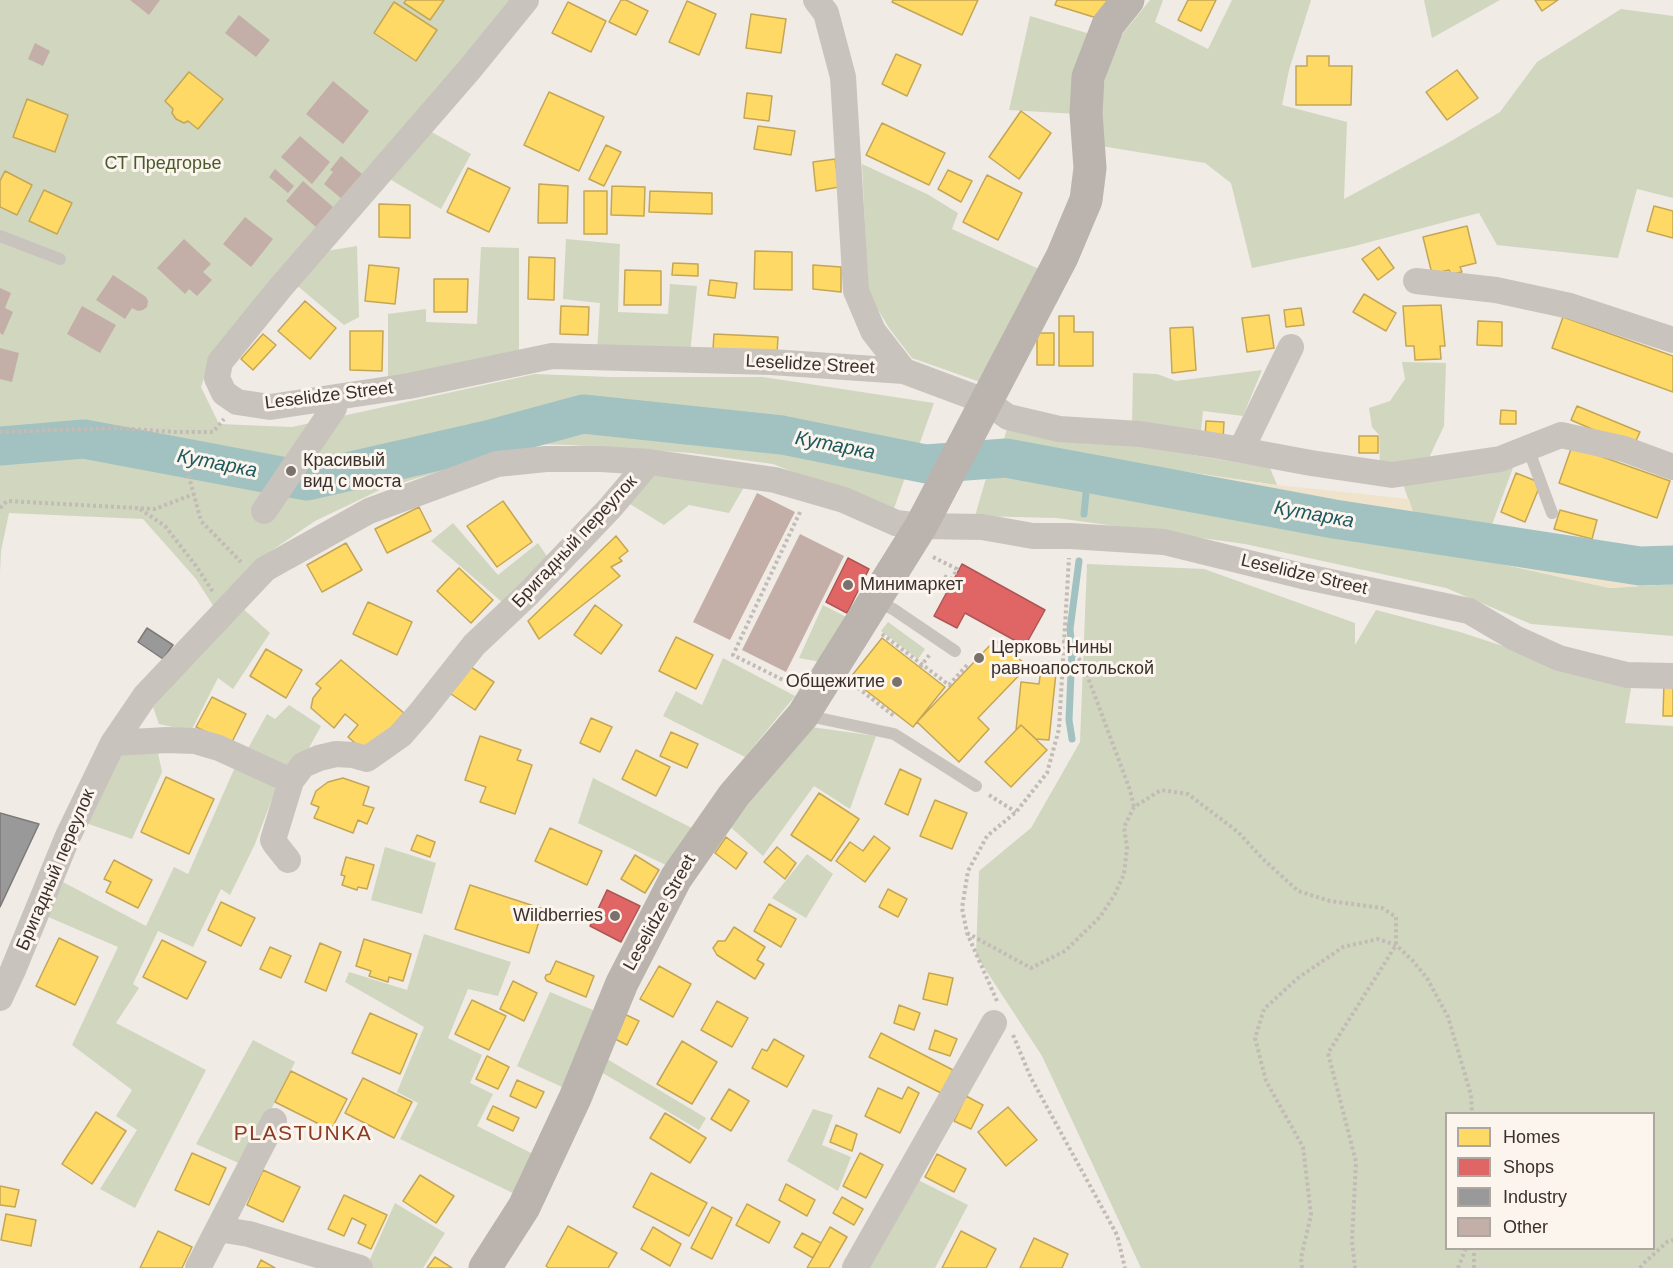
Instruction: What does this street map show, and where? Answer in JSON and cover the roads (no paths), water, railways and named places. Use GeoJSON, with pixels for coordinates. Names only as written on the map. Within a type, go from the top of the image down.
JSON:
{"type":"FeatureCollection","features":[{"type":"Feature","properties":{"kind":"street","name":"Leselidze Street"},"geometry":{"type":"LineString","coordinates":[[526,0],[461,79],[280,288],[220,362],[216,378],[224,393],[237,402],[270,407],[409,386],[552,356],[771,362],[904,371]]}},
{"type":"Feature","properties":{"kind":"street","name":"Leselidze Street"},"geometry":{"type":"LineString","coordinates":[[816,0],[826,13],[843,78],[856,291],[873,331],[904,371],[981,413],[1059,429],[1140,434],[1392,475],[1500,459],[1561,435],[1624,449],[1673,467]]}},
{"type":"Feature","properties":{"kind":"street"},"geometry":{"type":"LineString","coordinates":[[927,530],[981,413],[1062,257],[1086,200],[1090,168],[1086,112],[1088,77],[1108,25],[1128,0]]}},
{"type":"Feature","properties":{"kind":"street"},"geometry":{"type":"LineString","coordinates":[[1416,281],[1496,290],[1570,306],[1673,340]]}},
{"type":"Feature","properties":{"kind":"street"},"geometry":{"type":"LineString","coordinates":[[1241,450],[1291,346]]}},
{"type":"Feature","properties":{"kind":"street"},"geometry":{"type":"LineString","coordinates":[[264,511],[334,408]]}},
{"type":"Feature","properties":{"kind":"street","name":"Бригадный переулок"},"geometry":{"type":"LineString","coordinates":[[0,998],[68,836],[113,743],[145,696],[265,568],[369,510],[497,464],[546,459],[649,462]]}},
{"type":"Feature","properties":{"kind":"street","name":"Leselidze Street"},"geometry":{"type":"LineString","coordinates":[[649,462],[775,480],[844,500],[896,523],[927,530],[982,527],[1033,536],[1164,542],[1302,576],[1469,611],[1515,638],[1559,658],[1627,675],[1673,676]]}},
{"type":"Feature","properties":{"kind":"street","name":"Бригадный переулок"},"geometry":{"type":"LineString","coordinates":[[288,860],[273,840],[291,781],[303,765],[336,754],[367,759],[401,735],[474,645],[528,594],[594,525],[649,462]]}},
{"type":"Feature","properties":{"kind":"street","name":"Leselidze Street"},"geometry":{"type":"LineString","coordinates":[[485,1268],[524,1207],[575,1098],[622,983],[676,878],[734,795],[809,705],[875,600],[927,530]]}},
{"type":"Feature","properties":{"kind":"street"},"geometry":{"type":"LineString","coordinates":[[113,743],[195,741],[219,748],[291,781]]}},
{"type":"Feature","properties":{"kind":"street"},"geometry":{"type":"LineString","coordinates":[[855,1268],[1001,1018]]}},
{"type":"Feature","properties":{"kind":"street"},"geometry":{"type":"LineString","coordinates":[[198,1268],[274,1121]]}},
{"type":"Feature","properties":{"kind":"street"},"geometry":{"type":"LineString","coordinates":[[218,1229],[249,1234],[360,1268]]}},
{"type":"Feature","properties":{"kind":"lane"},"geometry":{"type":"LineString","coordinates":[[0,236],[60,259]]}},
{"type":"Feature","properties":{"kind":"lane"},"geometry":{"type":"LineString","coordinates":[[1528,448],[1552,513]]}},
{"type":"Feature","properties":{"kind":"lane"},"geometry":{"type":"LineString","coordinates":[[875,600],[893,609],[955,651]]}},
{"type":"Feature","properties":{"kind":"lane"},"geometry":{"type":"LineString","coordinates":[[809,705],[894,734],[976,786]]}},
{"type":"Feature","properties":{"kind":"waterway","name":"Кутарка"},"geometry":{"type":"LineString","coordinates":[[0,446],[84,439],[307,481],[487,440],[583,414],[782,435],[926,464],[1006,458],[1334,519],[1640,566],[1673,565]]}},
{"type":"Feature","properties":{"kind":"waterway"},"geometry":{"type":"LineString","coordinates":[[1084,514],[1088,473]]}},
{"type":"Feature","properties":{"kind":"waterway"},"geometry":{"type":"LineString","coordinates":[[1072,739],[1069,720],[1072,650],[1070,629],[1079,561]]}},
{"type":"Feature","properties":{"kind":"place","name":"Красивый вид с моста"},"geometry":{"type":"Point","coordinates":[291,471]}},
{"type":"Feature","properties":{"kind":"place","name":"Минимаркет"},"geometry":{"type":"Point","coordinates":[848,585]}},
{"type":"Feature","properties":{"kind":"place","name":"Церковь Нины равноапостольской"},"geometry":{"type":"Point","coordinates":[979,658]}},
{"type":"Feature","properties":{"kind":"place","name":"Общежитие"},"geometry":{"type":"Point","coordinates":[897,682]}},
{"type":"Feature","properties":{"kind":"place","name":"Wildberries"},"geometry":{"type":"Point","coordinates":[615,916]}},
{"type":"Feature","properties":{"kind":"district","name":"PLASTUNKA"},"geometry":{"type":"Point","coordinates":[303,1134]}},
{"type":"Feature","properties":{"kind":"park label","name":"СТ Предгорье"},"geometry":{"type":"Point","coordinates":[163,164]}}]}
